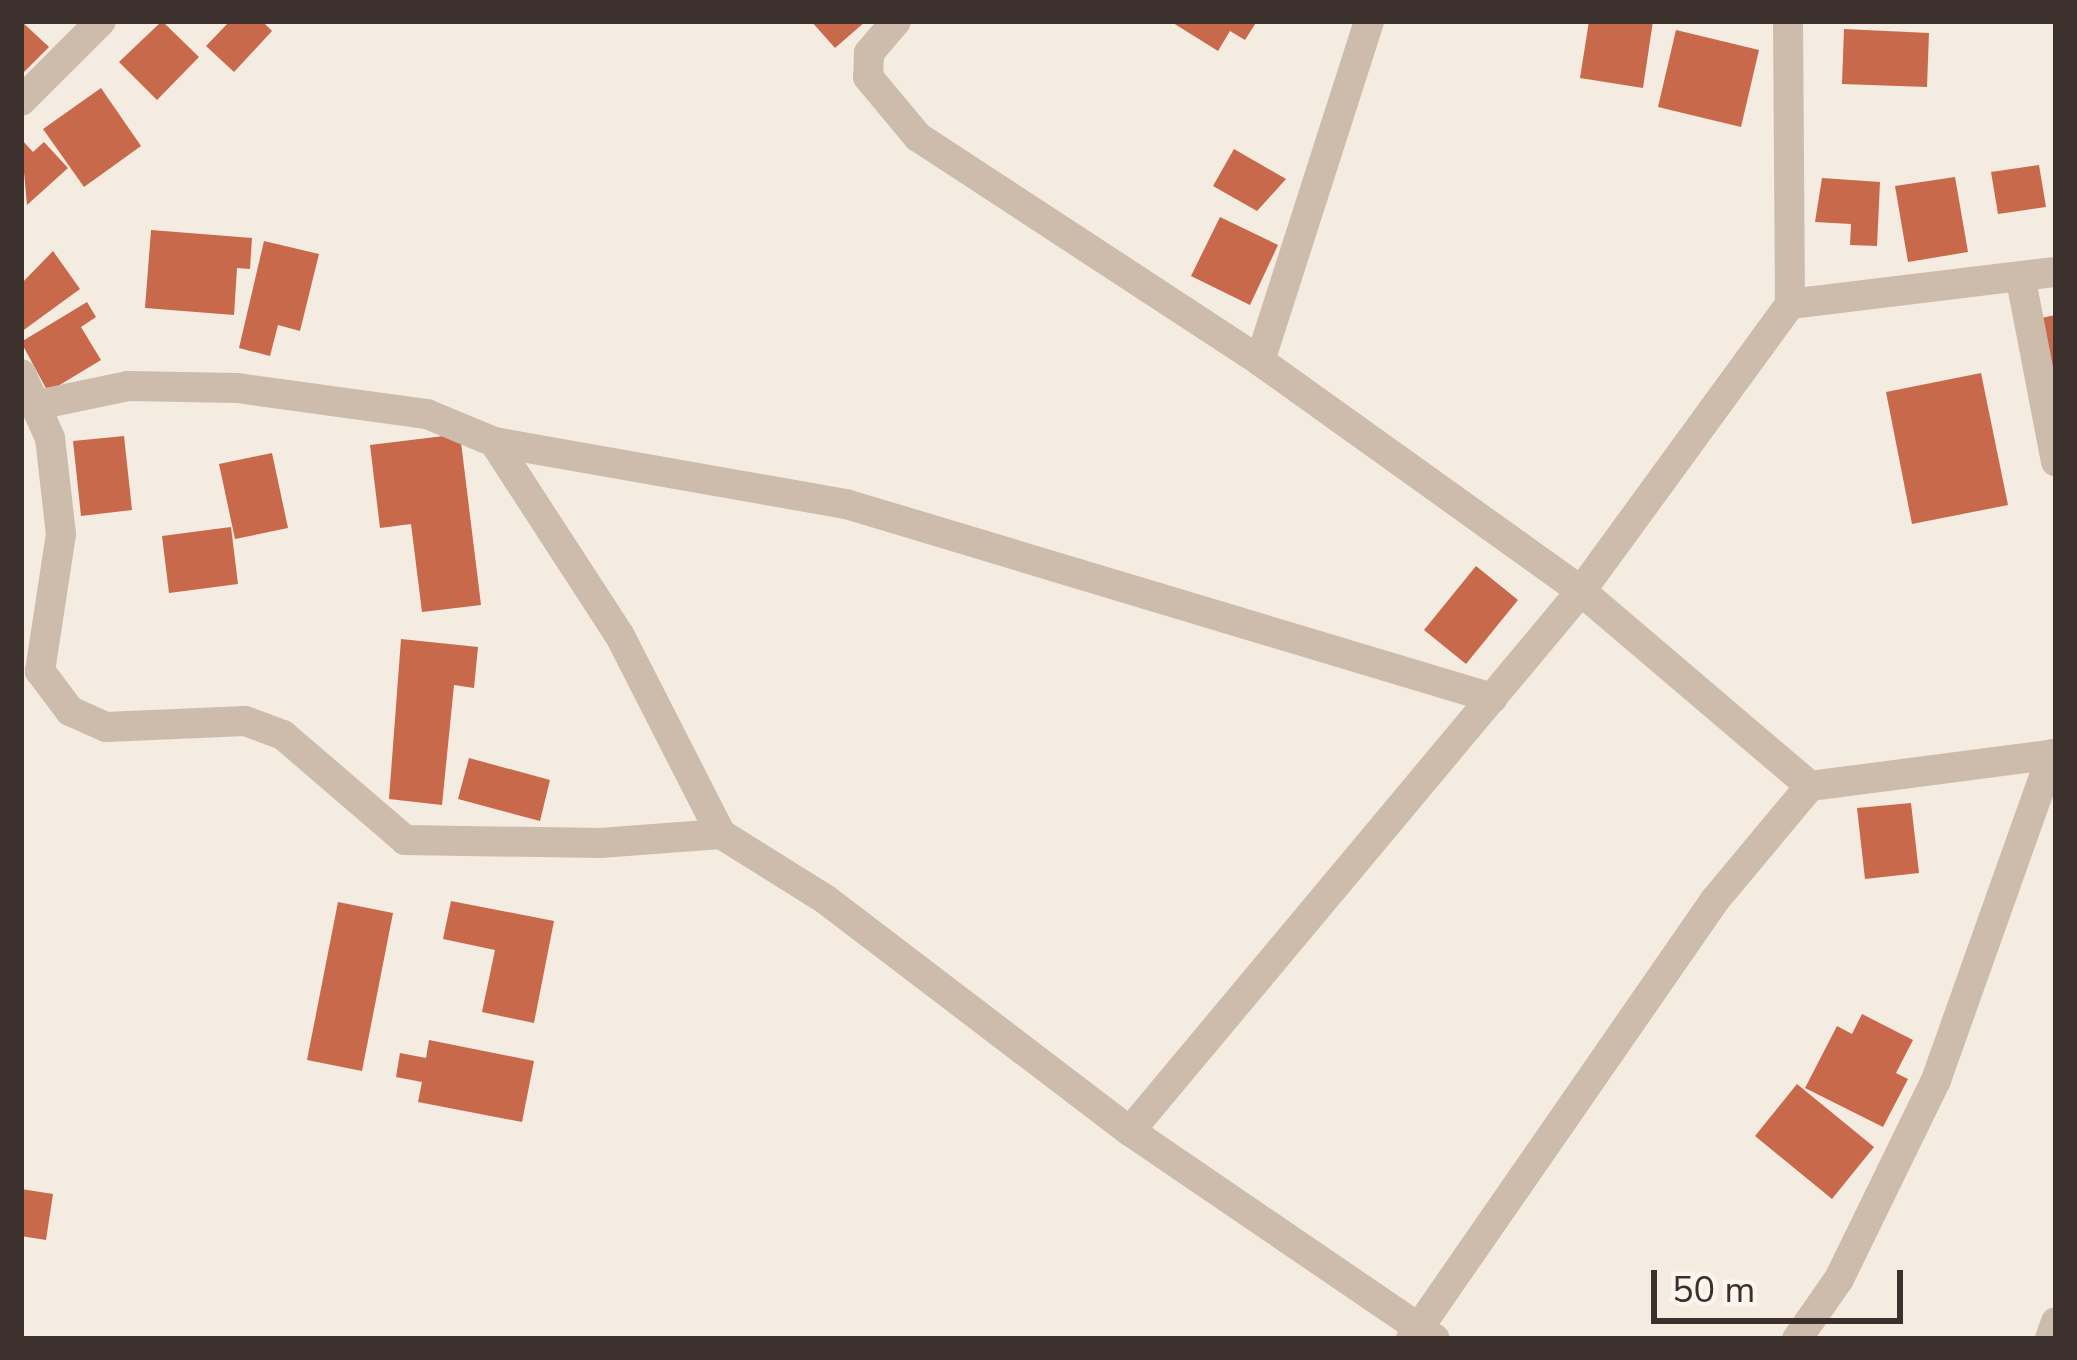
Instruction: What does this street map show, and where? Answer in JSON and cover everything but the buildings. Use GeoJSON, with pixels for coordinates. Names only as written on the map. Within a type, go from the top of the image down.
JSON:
{"type":"FeatureCollection","features":[{"type":"Feature","properties":{"kind":"street"},"geometry":{"type":"LineString","coordinates":[[21,101],[99,21]]}},
{"type":"Feature","properties":{"kind":"street"},"geometry":{"type":"LineString","coordinates":[[896,21],[869,53],[868,77],[918,137],[1260,362],[1581,591],[1810,786]]}},
{"type":"Feature","properties":{"kind":"street"},"geometry":{"type":"LineString","coordinates":[[1260,362],[1369,21]]}},
{"type":"Feature","properties":{"kind":"street"},"geometry":{"type":"LineString","coordinates":[[1130,1131],[1581,591],[1790,304],[1788,21]]}},
{"type":"Feature","properties":{"kind":"street"},"geometry":{"type":"LineString","coordinates":[[1790,304],[2021,280],[2056,272]]}},
{"type":"Feature","properties":{"kind":"street"},"geometry":{"type":"LineString","coordinates":[[2021,280],[2056,462]]}},
{"type":"Feature","properties":{"kind":"street"},"geometry":{"type":"LineString","coordinates":[[21,374],[50,438],[61,534],[40,671],[70,711],[106,727],[245,721],[283,735],[404,840],[600,843],[721,834]]}},
{"type":"Feature","properties":{"kind":"street"},"geometry":{"type":"LineString","coordinates":[[38,405],[128,386],[237,388],[427,414],[494,442],[846,504],[1492,698]]}},
{"type":"Feature","properties":{"kind":"street"},"geometry":{"type":"LineString","coordinates":[[494,442],[620,636],[721,834],[825,899],[1130,1131],[1422,1335],[1715,900],[1810,786],[2054,754],[1936,1080],[1839,1279],[1798,1339]]}},
{"type":"Feature","properties":{"kind":"street"},"geometry":{"type":"LineString","coordinates":[[2050,1339],[2056,1322]]}}]}
